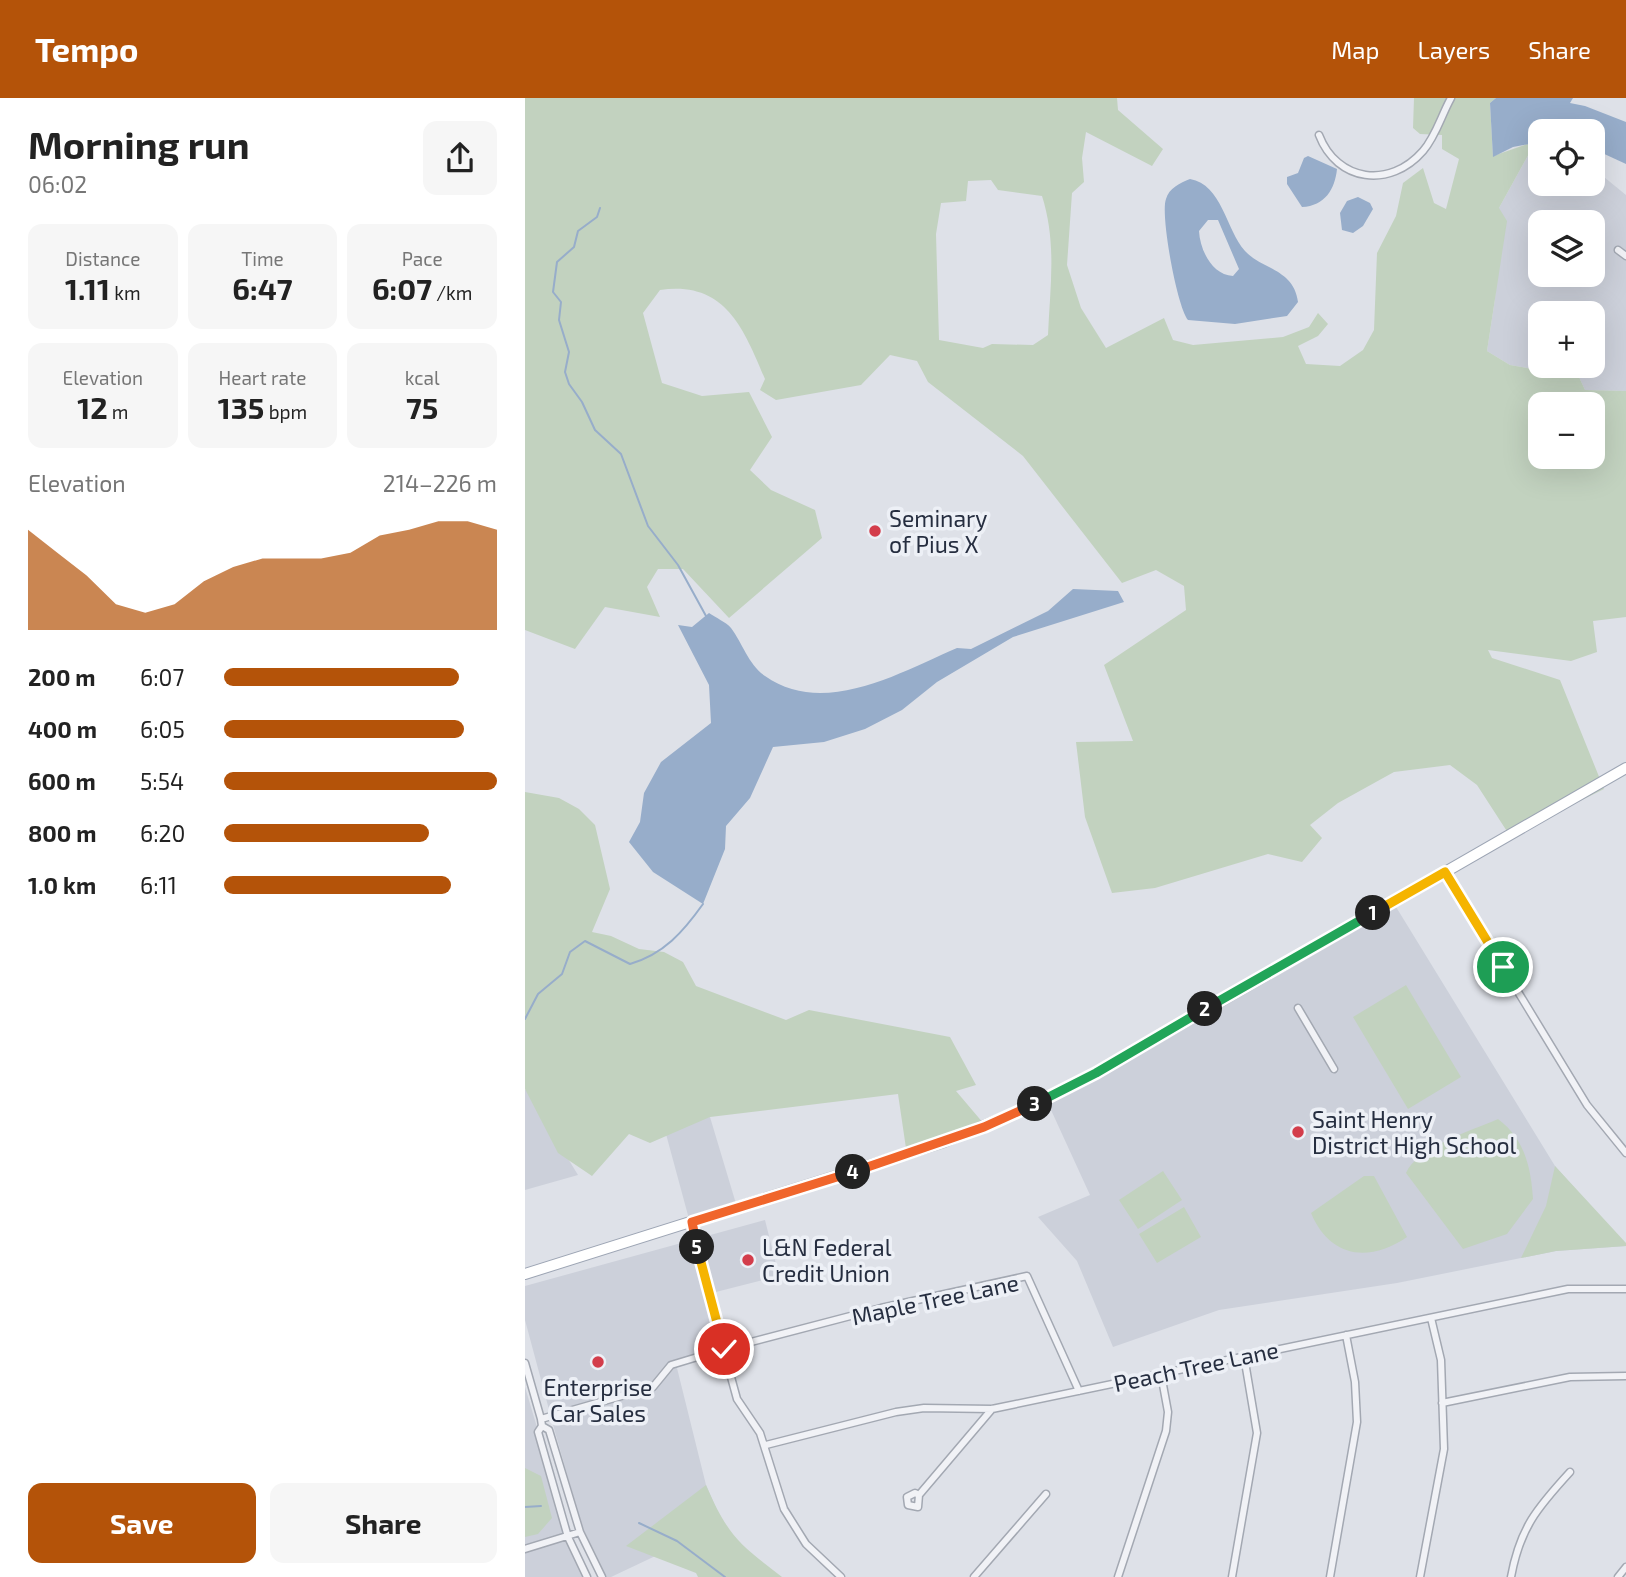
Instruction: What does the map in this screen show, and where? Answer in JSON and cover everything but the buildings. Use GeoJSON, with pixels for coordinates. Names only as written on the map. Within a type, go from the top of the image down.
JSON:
{"type":"FeatureCollection","features":[{"type":"Feature","properties":{"kind":"main road"},"geometry":{"type":"LineString","coordinates":[[525,1274],[944,1142],[1037,1103],[1096,1073],[1626,768]]}},
{"type":"Feature","properties":{"kind":"street"},"geometry":{"type":"LineString","coordinates":[[1319,135],[1328,153],[1350,171],[1363,177],[1379,177],[1405,166],[1422,153],[1451,98]]}},
{"type":"Feature","properties":{"kind":"street"},"geometry":{"type":"LineString","coordinates":[[1618,250],[1626,256]]}},
{"type":"Feature","properties":{"kind":"street"},"geometry":{"type":"LineString","coordinates":[[1445,872],[1587,1105],[1626,1153]]}},
{"type":"Feature","properties":{"kind":"street"},"geometry":{"type":"LineString","coordinates":[[1298,1008],[1334,1069]]}},
{"type":"Feature","properties":{"kind":"street"},"geometry":{"type":"LineString","coordinates":[[692,1222],[737,1399],[766,1446],[784,1510],[806,1544],[841,1577]]}},
{"type":"Feature","properties":{"kind":"street","name":"Maple Tree Lane"},"geometry":{"type":"LineString","coordinates":[[724,1349],[881,1308],[1027,1276],[1079,1391]]}},
{"type":"Feature","properties":{"kind":"street","name":"Peach Tree Lane"},"geometry":{"type":"LineString","coordinates":[[766,1446],[896,1412],[924,1408],[992,1409],[1568,1289],[1626,1289]]}},
{"type":"Feature","properties":{"kind":"street"},"geometry":{"type":"LineString","coordinates":[[1420,1577],[1444,1449],[1441,1360],[1431,1318]]}},
{"type":"Feature","properties":{"kind":"street"},"geometry":{"type":"LineString","coordinates":[[1330,1577],[1357,1422],[1355,1382],[1346,1335]]}},
{"type":"Feature","properties":{"kind":"street"},"geometry":{"type":"LineString","coordinates":[[542,1422],[647,1390],[653,1387],[671,1365],[724,1349]]}},
{"type":"Feature","properties":{"kind":"street"},"geometry":{"type":"LineString","coordinates":[[1232,1577],[1257,1433],[1244,1356]]}},
{"type":"Feature","properties":{"kind":"street"},"geometry":{"type":"LineString","coordinates":[[525,1363],[580,1532],[602,1577]]}},
{"type":"Feature","properties":{"kind":"street"},"geometry":{"type":"LineString","coordinates":[[1118,1577],[1166,1431],[1168,1412],[1161,1374]]}},
{"type":"Feature","properties":{"kind":"street"},"geometry":{"type":"LineString","coordinates":[[1442,1403],[1570,1377],[1626,1376]]}},
{"type":"Feature","properties":{"kind":"street"},"geometry":{"type":"LineString","coordinates":[[919,1495],[992,1409]]}},
{"type":"Feature","properties":{"kind":"street"},"geometry":{"type":"LineString","coordinates":[[542,1422],[538,1432],[568,1537],[587,1577]]}},
{"type":"Feature","properties":{"kind":"street"},"geometry":{"type":"LineString","coordinates":[[1511,1577],[1518,1542],[1528,1522],[1570,1472]]}},
{"type":"Feature","properties":{"kind":"street"},"geometry":{"type":"LineString","coordinates":[[974,1577],[1046,1494]]}},
{"type":"Feature","properties":{"kind":"street"},"geometry":{"type":"LineString","coordinates":[[525,1549],[580,1532]]}},
{"type":"Feature","properties":{"kind":"street"},"geometry":{"type":"LineString","coordinates":[[1618,1577],[1626,1567]]}},
{"type":"Feature","properties":{"kind":"shaded area"},"geometry":{"type":"Polygon","coordinates":[[[1528,155],[1528,196],[1605,196],[1605,178],[1626,195],[1626,391],[1585,390],[1579,378],[1605,378],[1605,301],[1528,301],[1528,368],[1510,365],[1487,351],[1495,299],[1499,208],[1528,155]]]}},
{"type":"Feature","properties":{"kind":"shaded area","name":"Saint Henry District High School"},"geometry":{"type":"Polygon","coordinates":[[[1393,902],[1555,1166],[1626,1246],[1556,1251],[1397,1283],[1219,1310],[1113,1347],[1077,1261],[1038,1217],[1090,1195],[1046,1099],[1393,902]]]}},
{"type":"Feature","properties":{"kind":"shaded area"},"geometry":{"type":"Polygon","coordinates":[[[526,1090],[578,1175],[525,1190],[526,1090]]]}},
{"type":"Feature","properties":{"kind":"shaded area"},"geometry":{"type":"Polygon","coordinates":[[[710,1117],[737,1207],[689,1219],[663,1123],[710,1117]]]}},
{"type":"Feature","properties":{"kind":"shaded area"},"geometry":{"type":"Polygon","coordinates":[[[765,1220],[779,1276],[708,1294],[724,1349],[676,1364],[706,1485],[723,1524],[611,1577],[604,1577],[581,1523],[555,1432],[525,1320],[525,1286],[765,1220]]]}},
{"type":"Feature","properties":{"kind":"shaded area"},"geometry":{"type":"Polygon","coordinates":[[[525,1387],[564,1518],[591,1577],[525,1577],[525,1387]]]}},
{"type":"Feature","properties":{"kind":"green space"},"geometry":{"type":"Polygon","coordinates":[[[525,98],[1117,98],[1118,110],[1163,149],[1152,166],[1086,132],[1082,158],[1084,182],[1072,193],[1067,265],[1081,308],[1106,348],[1164,318],[1173,340],[1193,345],[1283,337],[1309,327],[1318,313],[1328,324],[1318,336],[1298,346],[1306,364],[1340,366],[1363,350],[1374,330],[1377,253],[1396,216],[1403,183],[1423,168],[1434,203],[1446,209],[1459,159],[1442,149],[1442,135],[1420,134],[1413,128],[1414,98],[1496,98],[1490,103],[1493,156],[1528,144],[1528,155],[1499,208],[1507,221],[1487,351],[1510,365],[1528,368],[1528,378],[1579,378],[1585,390],[1626,391],[1626,617],[1593,621],[1597,652],[1571,661],[1488,650],[1492,658],[1560,680],[1604,789],[1510,836],[1477,785],[1450,765],[1394,772],[1338,803],[1310,825],[1322,838],[1302,862],[1268,854],[1155,888],[1112,893],[1085,817],[1076,742],[1133,741],[1104,665],[1186,610],[1184,586],[1156,570],[1122,583],[1023,456],[928,382],[917,361],[890,355],[861,385],[776,400],[760,390],[765,379],[748,342],[729,312],[716,300],[682,289],[660,290],[643,313],[662,383],[702,396],[749,392],[772,437],[750,470],[771,490],[815,510],[822,538],[729,618],[683,569],[658,569],[647,587],[660,617],[605,607],[575,649],[525,630],[525,98]],[[991,180],[968,181],[966,201],[941,203],[936,234],[939,340],[983,348],[992,344],[1033,345],[1048,335],[1051,248],[1042,196],[998,190],[991,180]]]}},
{"type":"Feature","properties":{"kind":"green space"},"geometry":{"type":"Polygon","coordinates":[[[525,792],[559,798],[579,809],[595,825],[610,889],[592,932],[611,936],[639,949],[664,952],[683,962],[696,986],[786,1020],[809,1010],[950,1037],[976,1085],[956,1091],[984,1124],[907,1155],[898,1094],[710,1117],[650,1143],[629,1134],[592,1176],[558,1153],[525,1089],[525,792]]]}},
{"type":"Feature","properties":{"kind":"green space"},"geometry":{"type":"Polygon","coordinates":[[[1406,985],[1461,1077],[1408,1109],[1353,1017],[1406,985]]]}},
{"type":"Feature","properties":{"kind":"green space"},"geometry":{"type":"Polygon","coordinates":[[[1498,1119],[1515,1136],[1525,1155],[1533,1199],[1507,1234],[1463,1249],[1406,1173],[1412,1164],[1433,1148],[1498,1119]]]}},
{"type":"Feature","properties":{"kind":"green space"},"geometry":{"type":"Polygon","coordinates":[[[1555,1166],[1626,1246],[1556,1251],[1521,1258],[1546,1206],[1555,1166]]]}},
{"type":"Feature","properties":{"kind":"green space"},"geometry":{"type":"Polygon","coordinates":[[[1163,1171],[1182,1200],[1138,1229],[1119,1200],[1163,1171]]]}},
{"type":"Feature","properties":{"kind":"green space"},"geometry":{"type":"Polygon","coordinates":[[[1364,1176],[1374,1176],[1407,1237],[1379,1251],[1365,1253],[1352,1252],[1329,1239],[1311,1213],[1364,1176]]]}},
{"type":"Feature","properties":{"kind":"green space"},"geometry":{"type":"Polygon","coordinates":[[[1184,1207],[1201,1237],[1157,1263],[1139,1234],[1184,1207]]]}},
{"type":"Feature","properties":{"kind":"green space"},"geometry":{"type":"Polygon","coordinates":[[[525,1468],[541,1476],[552,1518],[538,1534],[525,1537],[525,1468]]]}},
{"type":"Feature","properties":{"kind":"green space"},"geometry":{"type":"Polygon","coordinates":[[[706,1485],[721,1516],[736,1538],[782,1577],[698,1577],[696,1573],[626,1546],[706,1485]]]}},
{"type":"Feature","properties":{"kind":"water"},"geometry":{"type":"Polygon","coordinates":[[[1496,98],[1573,98],[1570,103],[1626,122],[1626,164],[1605,154],[1605,119],[1528,119],[1528,144],[1513,147],[1493,157],[1490,103],[1496,98]]]}},
{"type":"Feature","properties":{"kind":"water"},"geometry":{"type":"Polygon","coordinates":[[[1308,156],[1337,169],[1331,190],[1323,200],[1302,207],[1287,184],[1287,177],[1298,173],[1304,158],[1308,156]]]}},
{"type":"Feature","properties":{"kind":"water"},"geometry":{"type":"Polygon","coordinates":[[[1190,179],[1201,183],[1216,198],[1245,251],[1284,276],[1290,283],[1298,302],[1287,316],[1235,324],[1188,320],[1175,280],[1167,240],[1165,208],[1166,199],[1175,186],[1190,179]],[[1208,220],[1199,231],[1202,246],[1213,266],[1226,275],[1233,276],[1239,269],[1218,220],[1208,220]]]}},
{"type":"Feature","properties":{"kind":"water"},"geometry":{"type":"Polygon","coordinates":[[[1358,197],[1370,203],[1373,209],[1363,226],[1353,233],[1342,230],[1340,213],[1347,201],[1358,197]]]}},
{"type":"Feature","properties":{"kind":"water"},"geometry":{"type":"Polygon","coordinates":[[[1073,589],[1118,591],[1124,602],[1013,637],[937,682],[902,710],[865,729],[824,742],[773,747],[750,798],[726,826],[725,849],[703,904],[653,872],[629,842],[640,822],[644,793],[661,762],[711,723],[709,685],[678,625],[692,627],[709,613],[731,628],[750,660],[765,676],[788,688],[812,693],[837,692],[887,678],[957,648],[971,649],[1048,611],[1073,589]]]}},
{"type":"Feature","properties":{"kind":"waterway"},"geometry":{"type":"LineString","coordinates":[[600,208],[597,217],[578,231],[574,247],[557,262],[553,292],[561,302],[559,320],[569,352],[565,372],[595,430],[621,454],[648,526],[678,565],[706,616]]}},
{"type":"Feature","properties":{"kind":"waterway"},"geometry":{"type":"LineString","coordinates":[[525,1019],[538,994],[562,974],[570,952],[585,941],[630,964],[653,954],[672,941],[703,904]]}},
{"type":"Feature","properties":{"kind":"waterway"},"geometry":{"type":"LineString","coordinates":[[525,1507],[541,1506]]}},
{"type":"Feature","properties":{"kind":"waterway"},"geometry":{"type":"LineString","coordinates":[[639,1523],[677,1541],[725,1577]]}},
{"type":"Feature","properties":{"kind":"place","name":"Seminary of Pius X"},"geometry":{"type":"Point","coordinates":[875,531]}},
{"type":"Feature","properties":{"kind":"place","name":"Saint Henry District High School"},"geometry":{"type":"Point","coordinates":[1298,1132]}},
{"type":"Feature","properties":{"kind":"place","name":"L&N Federal Credit Union"},"geometry":{"type":"Point","coordinates":[748,1260]}},
{"type":"Feature","properties":{"kind":"place","name":"Enterprise Car Sales"},"geometry":{"type":"Point","coordinates":[598,1362]}},
{"type":"Feature","properties":{"kind":"route"},"geometry":{"type":"LineString","coordinates":[[724,1349],[700,1265],[692,1222],[944,1142],[1020,1111],[1096,1073],[1274,968],[1445,872],[1503,967]]}}]}
